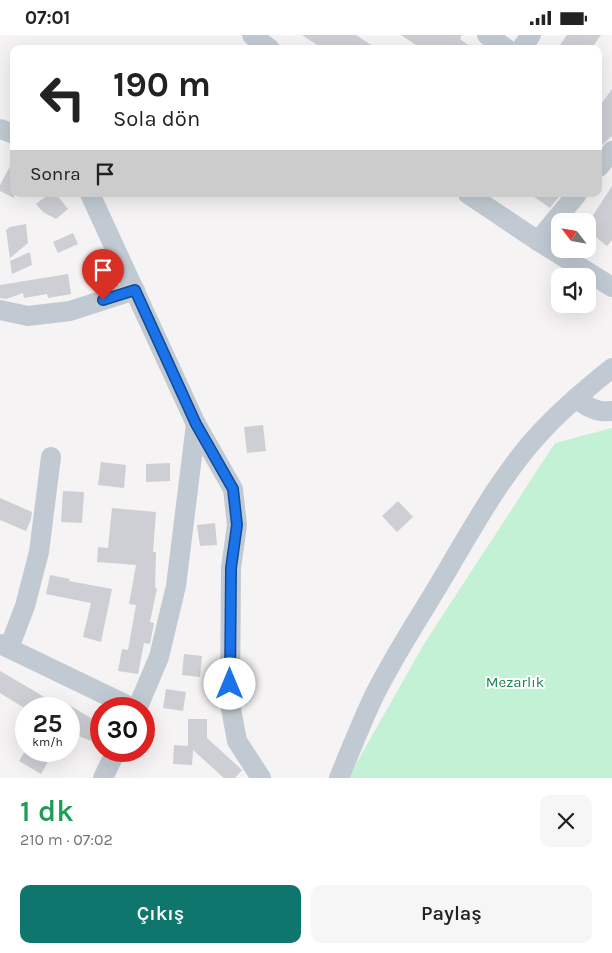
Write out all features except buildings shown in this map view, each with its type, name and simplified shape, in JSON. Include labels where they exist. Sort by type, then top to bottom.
[{"type":"street","points":[[252,35],[265,45]]},
{"type":"street","points":[[487,35],[501,45]]},
{"type":"street","points":[[602,163],[612,151]]},
{"type":"street","points":[[91,197],[196,424],[233,489],[237,525],[231,568],[230,703],[237,741],[261,778]]},
{"type":"street","points":[[472,197],[612,287]]},
{"type":"street","points":[[538,241],[575,197]]},
{"type":"street","points":[[0,310],[28,316],[70,311],[135,290]]},
{"type":"street","points":[[339,778],[374,696],[483,512],[512,469],[540,433],[576,398],[612,369]]},
{"type":"street","points":[[576,398],[596,411],[612,411]]},
{"type":"street","points":[[141,697],[159,657],[176,586],[196,424]]},
{"type":"street","points":[[51,457],[36,571],[25,606],[4,646],[111,697]]},
{"type":"street","points":[[103,778],[111,762]]},
{"type":"green space","name":"Mezarlık","points":[[612,428],[612,778],[348,778],[424,644],[555,443]]},
{"type":"route","points":[[103,300],[135,290],[196,424],[233,489],[237,525],[231,568],[230,684]]}]
